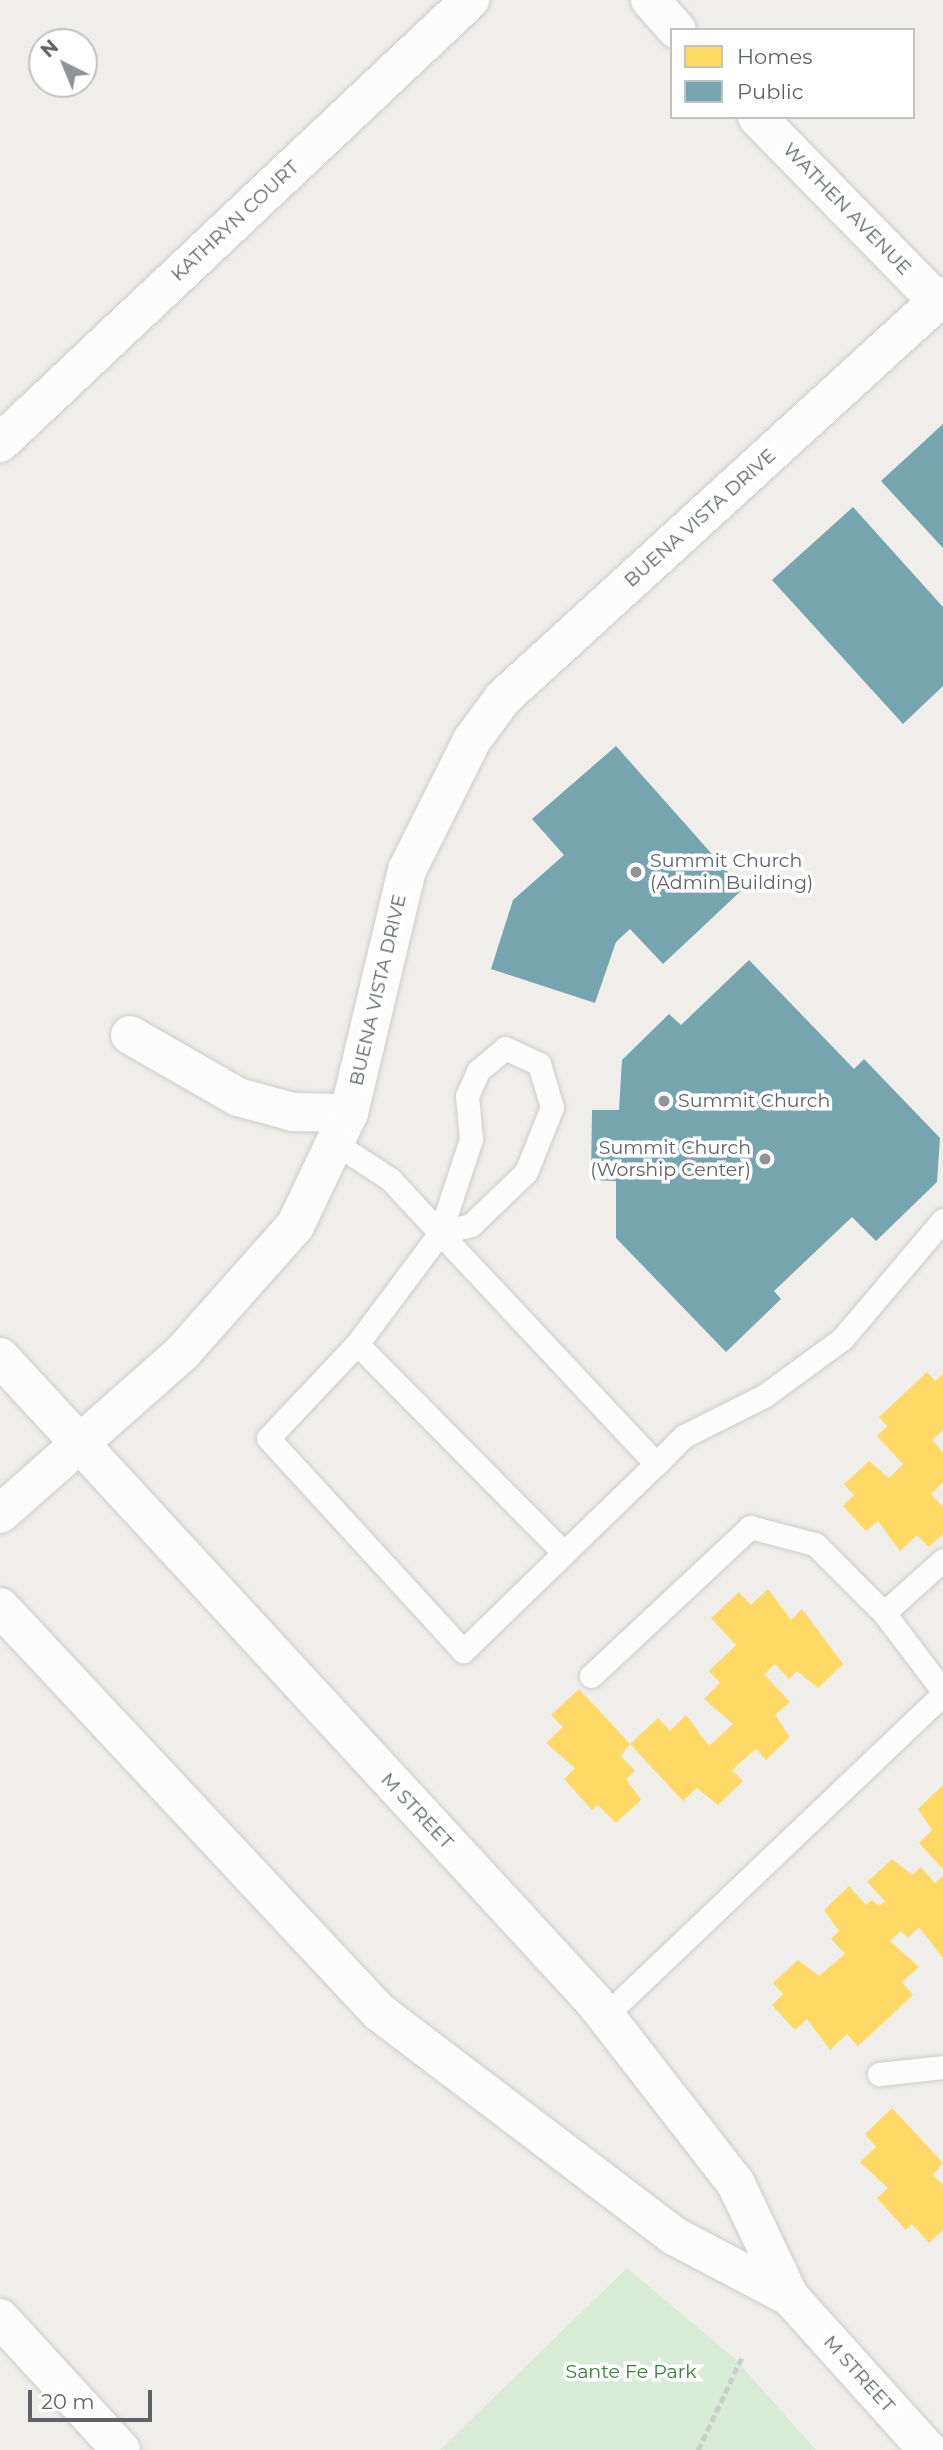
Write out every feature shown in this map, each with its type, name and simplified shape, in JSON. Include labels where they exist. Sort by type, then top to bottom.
[{"type":"street","name":"KATHRYN COURT","points":[[0,443],[470,0]]},
{"type":"street","points":[[650,0],[675,28]]},
{"type":"street","name":"WATHEN AVENUE","points":[[759,119],[940,299]]},
{"type":"street","name":"BUENA VISTA DRIVE","points":[[0,1514],[183,1352],[252,1279],[295,1226],[343,1129],[407,870],[472,740],[503,698],[940,299]]},
{"type":"street","points":[[130,1034],[238,1097],[343,1129]]},
{"type":"street","name":"M STREET","points":[[0,1357],[605,2016],[736,2184],[790,2297],[928,2450]]},
{"type":"street","name":"M STREET","points":[[0,1607],[379,2012],[674,2235],[790,2297]]},
{"type":"street","points":[[0,2318],[121,2450]]},
{"type":"lane","points":[[440,1233],[471,1225],[526,1172],[552,1107],[539,1064],[505,1048],[478,1071],[467,1096],[471,1139],[440,1233],[357,1344],[268,1438],[463,1651],[684,1436],[764,1396],[842,1339],[943,1220]]},
{"type":"lane","points":[[343,1129],[656,1464]]},
{"type":"lane","points":[[357,1344],[564,1553]]},
{"type":"lane","points":[[591,1675],[750,1527],[815,1544],[884,1614],[943,1693],[605,2016]]},
{"type":"lane","points":[[884,1614],[943,1560]]},
{"type":"lane","points":[[878,2074],[943,2067]]},
{"type":"path","points":[[698,2450],[742,2357]]},
{"type":"green space","name":"Sante Fe Park","points":[[627,2268],[735,2359],[816,2450],[440,2450]]},
{"type":"building: Homes","points":[[927,1372],[935,1381],[943,1374],[943,1430],[932,1440],[943,1452],[943,1482],[931,1494],[943,1507],[943,1534],[929,1547],[917,1535],[900,1551],[878,1521],[866,1531],[843,1506],[854,1495],[844,1484],[869,1461],[889,1478],[903,1464],[877,1436],[887,1426],[879,1417]]},
{"type":"building: Homes","points":[[768,1589],[791,1620],[802,1609],[843,1664],[818,1688],[797,1671],[789,1679],[775,1664],[764,1674],[790,1702],[775,1715],[790,1737],[766,1760],[756,1749],[732,1770],[743,1781],[718,1805],[697,1788],[683,1801],[630,1744],[658,1718],[670,1731],[686,1715],[709,1746],[733,1724],[704,1699],[720,1683],[709,1671],[736,1645],[711,1618],[739,1592],[751,1605]]},
{"type":"building: Homes","points":[[579,1689],[630,1744],[621,1756],[635,1771],[626,1779],[641,1800],[616,1823],[598,1805],[592,1810],[564,1779],[575,1768],[546,1743],[563,1727],[551,1715]]},
{"type":"building: Homes","points":[[943,1785],[943,1869],[919,1843],[932,1830],[918,1809]]},
{"type":"building: Homes","points":[[892,1859],[912,1875],[921,1867],[935,1883],[943,1876],[943,1958],[919,1927],[908,1938],[901,1931],[890,1941],[919,1967],[902,1982],[913,1995],[858,2046],[847,2034],[830,2050],[807,2019],[795,2030],[772,2005],[783,1994],[773,1983],[798,1960],[819,1976],[845,1954],[831,1939],[839,1931],[824,1910],[849,1886],[866,1905],[872,1900],[879,1906],[885,1901],[867,1882]]},
{"type":"building: Homes","points":[[892,2108],[943,2163],[933,2175],[943,2185],[943,2230],[929,2243],[912,2224],[906,2230],[877,2198],[888,2188],[860,2162],[876,2147],[865,2134]]},
{"type":"building: Public","points":[[943,424],[943,548],[881,481]]},
{"type":"building: Public","points":[[853,507],[943,607],[943,686],[903,724],[772,580]]},
{"type":"building: Public","name":"Summit Church (Admin Building)","points":[[616,746],[743,889],[663,964],[630,929],[616,942],[595,1003],[491,969],[513,900],[564,855],[532,819]]},
{"type":"building: Public","name":"Summit Church (Worship Center)","points":[[749,960],[854,1069],[864,1059],[940,1138],[937,1182],[876,1241],[852,1217],[774,1291],[781,1299],[726,1352],[616,1238],[616,1181],[591,1180],[592,1110],[619,1110],[622,1060],[669,1014],[681,1025]]},
{"type":"place","name":"Summit Church (Admin Building)","points":[[636,872]]},
{"type":"place","name":"Summit Church","points":[[664,1101]]},
{"type":"place","name":"Summit Church (Worship Center)","points":[[765,1159]]}]
